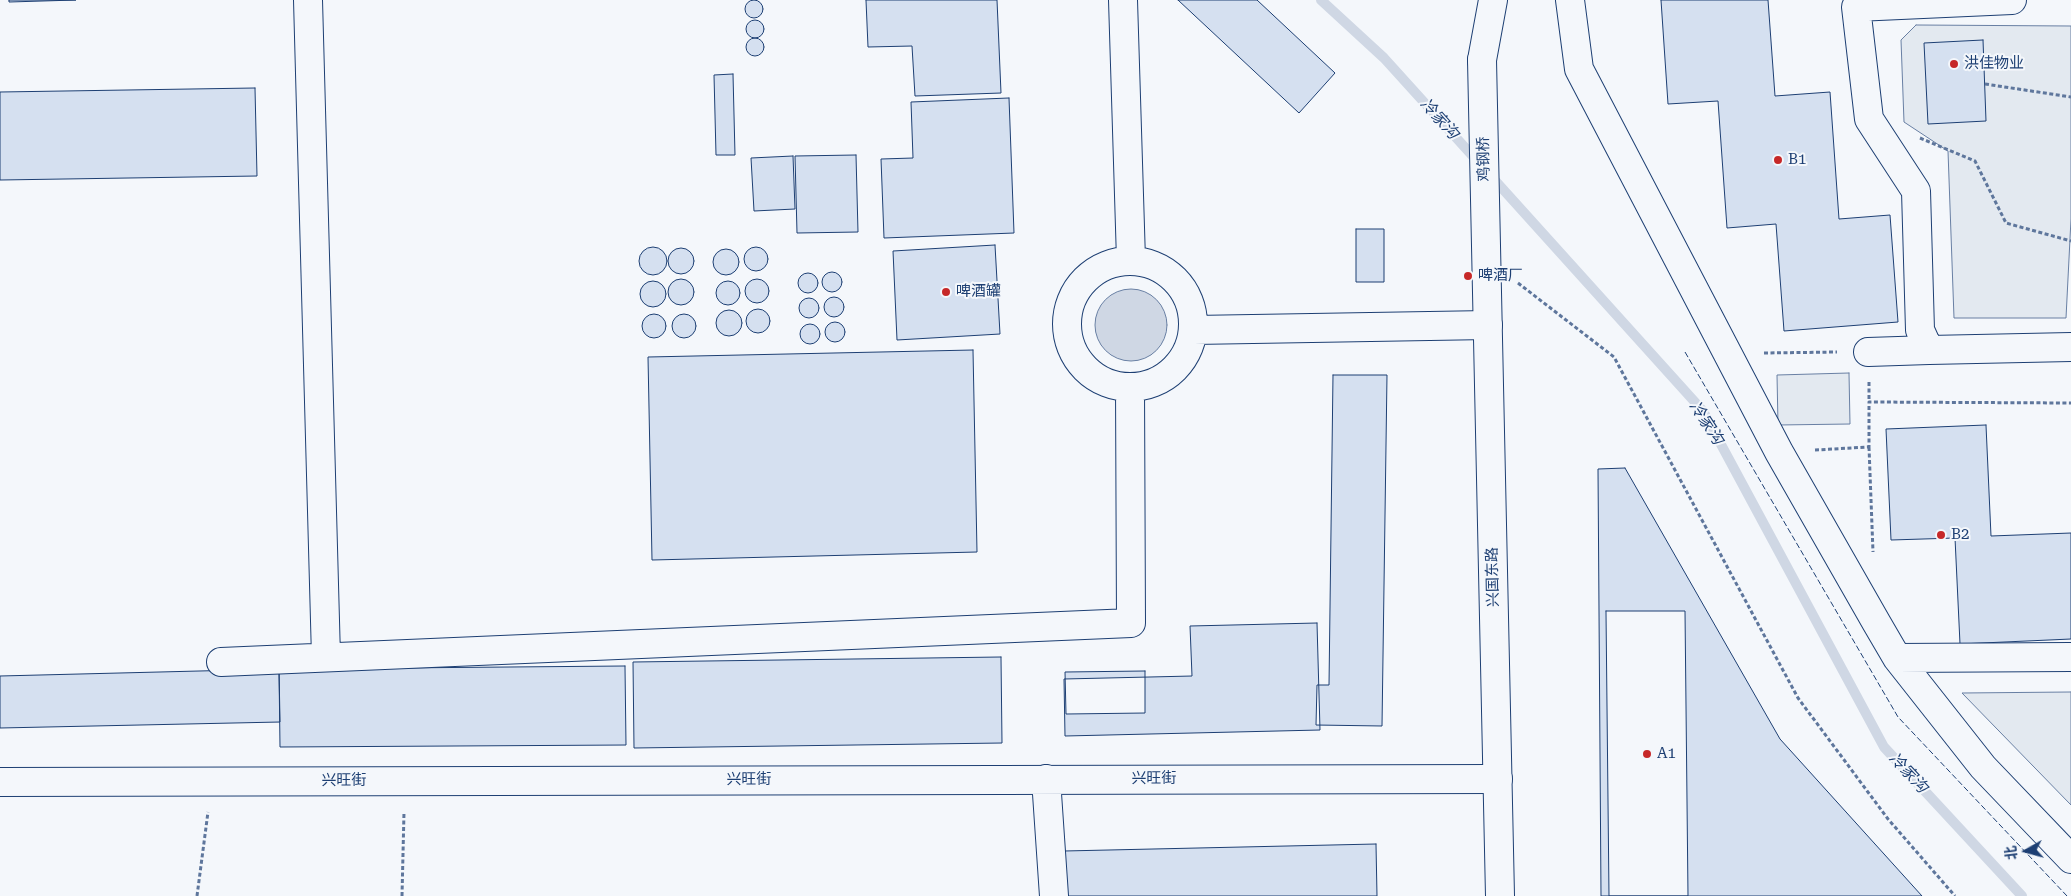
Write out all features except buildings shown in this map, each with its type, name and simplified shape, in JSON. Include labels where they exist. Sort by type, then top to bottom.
[{"type":"street","points":[[308,0],[326,657]]},
{"type":"street","points":[[1123,0],[1131,260]]},
{"type":"street","name":"鸡钢桥","points":[[1486,258],[1482,60],[1493,0]]},
{"type":"street","points":[[1570,0],[1579,70],[1779,452],[1897,658],[1982,767],[2071,859]]},
{"type":"street","points":[[1929,350],[1920,330],[1916,191],[1869,119],[1850,3],[2012,0]]},
{"type":"street","name":"兴国东路","points":[[1486,258],[1500,896]]},
{"type":"street","points":[[1131,260],[1151,264],[1169,274],[1184,290],[1192,309],[1194,330],[1188,350],[1177,368],[1160,381],[1140,387],[1119,387],[1099,380],[1083,367],[1072,349],[1067,328],[1069,308],[1077,289],[1086,279],[1091,274],[1110,264],[1131,260]]},
{"type":"street","points":[[1194,330],[1488,325]]},
{"type":"street","points":[[1868,352],[2071,346]]},
{"type":"street","points":[[220,662],[1131,623],[1130,387]]},
{"type":"street","points":[[1897,658],[2071,657]]},
{"type":"street","points":[[1046,779],[1054,896]]},
{"type":"street","name":"兴旺街","points":[[0,782],[1498,779]]},
{"type":"path","points":[[1985,84],[2071,97]]},
{"type":"path","points":[[1913,135],[1975,161],[2006,223],[2071,241]]},
{"type":"path","points":[[1486,258],[1614,357],[1798,698],[1888,819],[1955,896]]},
{"type":"path","points":[[1727,353],[1868,352],[1873,554]]},
{"type":"path","points":[[1869,402],[2071,403]]},
{"type":"path","points":[[1779,452],[1869,447]]},
{"type":"path","points":[[402,896],[404,781]]},
{"type":"path","points":[[197,896],[212,782]]},
{"type":"shaded area","points":[[1916,25],[2071,26],[2071,219],[2066,318],[1954,318],[1948,151],[1904,122],[1901,40]]},
{"type":"shaded area","points":[[1131,289],[1151,295],[1161,305],[1167,325],[1161,345],[1151,355],[1131,361],[1111,355],[1101,345],[1095,325],[1101,305],[1111,295]]},
{"type":"shaded area","points":[[1849,373],[1850,424],[1778,425],[1777,375]]},
{"type":"shaded area","points":[[2071,692],[2071,805],[1962,693]]},
{"type":"waterway","name":"冷家沟","points":[[1321,0],[1384,58],[1479,163]]},
{"type":"waterway","name":"冷家沟","points":[[1491,176],[1703,411],[1884,747],[2022,896]]},
{"type":"fence","points":[[1685,352],[1898,717],[2067,896]]},
{"type":"place","name":"洪佳物业","points":[[1954,64]]},
{"type":"place","name":"B1","points":[[1778,160]]},
{"type":"place","name":"啤酒厂","points":[[1468,276]]},
{"type":"place","name":"啤酒罐","points":[[946,292]]},
{"type":"place","name":"B2","points":[[1941,535]]},
{"type":"place","name":"A1","points":[[1647,754]]}]
